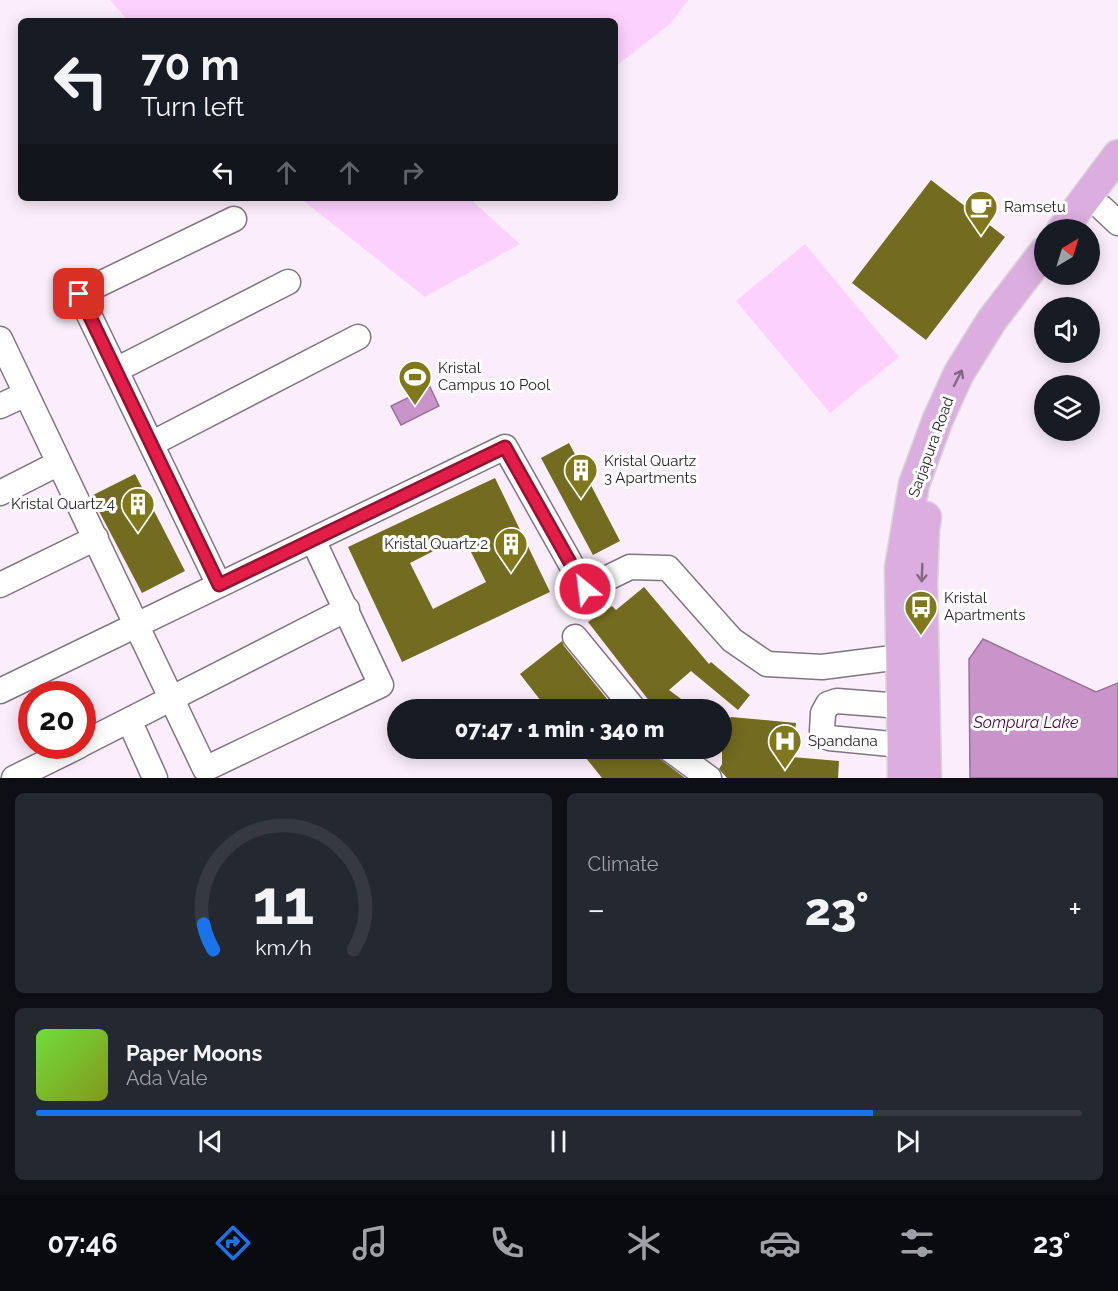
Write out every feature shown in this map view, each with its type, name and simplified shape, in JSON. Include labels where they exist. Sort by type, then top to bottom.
[{"type":"main road","points":[[1070,219],[1118,155]]},
{"type":"main road","name":"Sarjapura Road","points":[[926,778],[900,568],[914,484],[938,419],[959,373],[992,320],[1034,265]]},
{"type":"main road","name":"Sarjapura Road","points":[[903,778],[901,706],[911,657],[924,530],[932,496],[954,431],[978,383],[1009,332],[1044,285]]},
{"type":"street","points":[[219,585],[79,294],[234,219]]},
{"type":"street","points":[[116,370],[288,282]]},
{"type":"street","points":[[151,444],[358,337]]},
{"type":"street","points":[[0,339],[205,769],[381,685],[313,540]]},
{"type":"street","points":[[0,406],[26,394]]},
{"type":"street","points":[[0,691],[505,447],[585,589],[630,567],[668,568],[732,640],[767,664],[822,668],[911,657]]},
{"type":"street","points":[[0,493],[59,463]]},
{"type":"street","points":[[0,585],[96,538]]},
{"type":"street","points":[[96,737],[347,609]]},
{"type":"street","points":[[575,637],[625,699]]},
{"type":"street","points":[[901,706],[837,701],[828,704],[823,713],[822,731],[829,738],[901,745]]},
{"type":"street","points":[[129,720],[155,778]]},
{"type":"street","points":[[683,759],[709,778]]},
{"type":"street","points":[[14,778],[55,769]]},
{"type":"shaded area","points":[[110,0],[688,0],[671,23],[618,65],[618,18],[125,18]]},
{"type":"shaded area","points":[[304,201],[472,201],[520,244],[425,297]]},
{"type":"shaded area","points":[[805,244],[899,357],[830,413],[736,301]]},
{"type":"water","name":"Kristal Campus 10 Pool","points":[[430,387],[439,406],[401,425],[391,406]]},
{"type":"water","name":"Sompura Lake","points":[[983,639],[1096,692],[1118,683],[1118,778],[970,778],[969,659]]},
{"type":"building","points":[[931,180],[1005,237],[926,340],[852,283]]},
{"type":"building","name":"Kristal Quartz 3 Apartments","points":[[569,443],[620,541],[593,555],[541,458]]},
{"type":"building","name":"Kristal Quartz 4","points":[[135,474],[185,571],[142,593],[91,496]]},
{"type":"building","name":"Kristal Quartz 2","points":[[495,478],[550,592],[402,662],[348,547]],"holes":[[[463,536],[486,582],[433,609],[410,563]]]},
{"type":"building","points":[[644,587],[709,664],[711,662],[750,695],[738,710],[732,705],[732,699],[725,699],[691,671],[669,690],[681,699],[648,699],[588,622],[612,606],[616,610]]},
{"type":"building","points":[[562,641],[607,699],[539,699],[520,674]]},
{"type":"building","name":"Spandana","points":[[732,717],[796,723],[792,757],[839,761],[838,778],[727,778],[719,769],[722,759],[732,759]]},
{"type":"building","points":[[587,759],[660,759],[685,778],[602,778]]},
{"type":"place","name":"Ramsetu","points":[[981,236]]},
{"type":"place","name":"Kristal Campus 10 Pool","points":[[415,406]]},
{"type":"place","name":"Kristal Quartz 3 Apartments","points":[[581,499]]},
{"type":"place","name":"Kristal Quartz 4","points":[[138,533]]},
{"type":"place","name":"Kristal Quartz 2","points":[[511,573]]},
{"type":"place","name":"Kristal Apartments","points":[[921,636]]},
{"type":"place","name":"Spandana","points":[[785,770]]},
{"type":"route","points":[[79,294],[219,585],[505,447],[585,589]]}]
